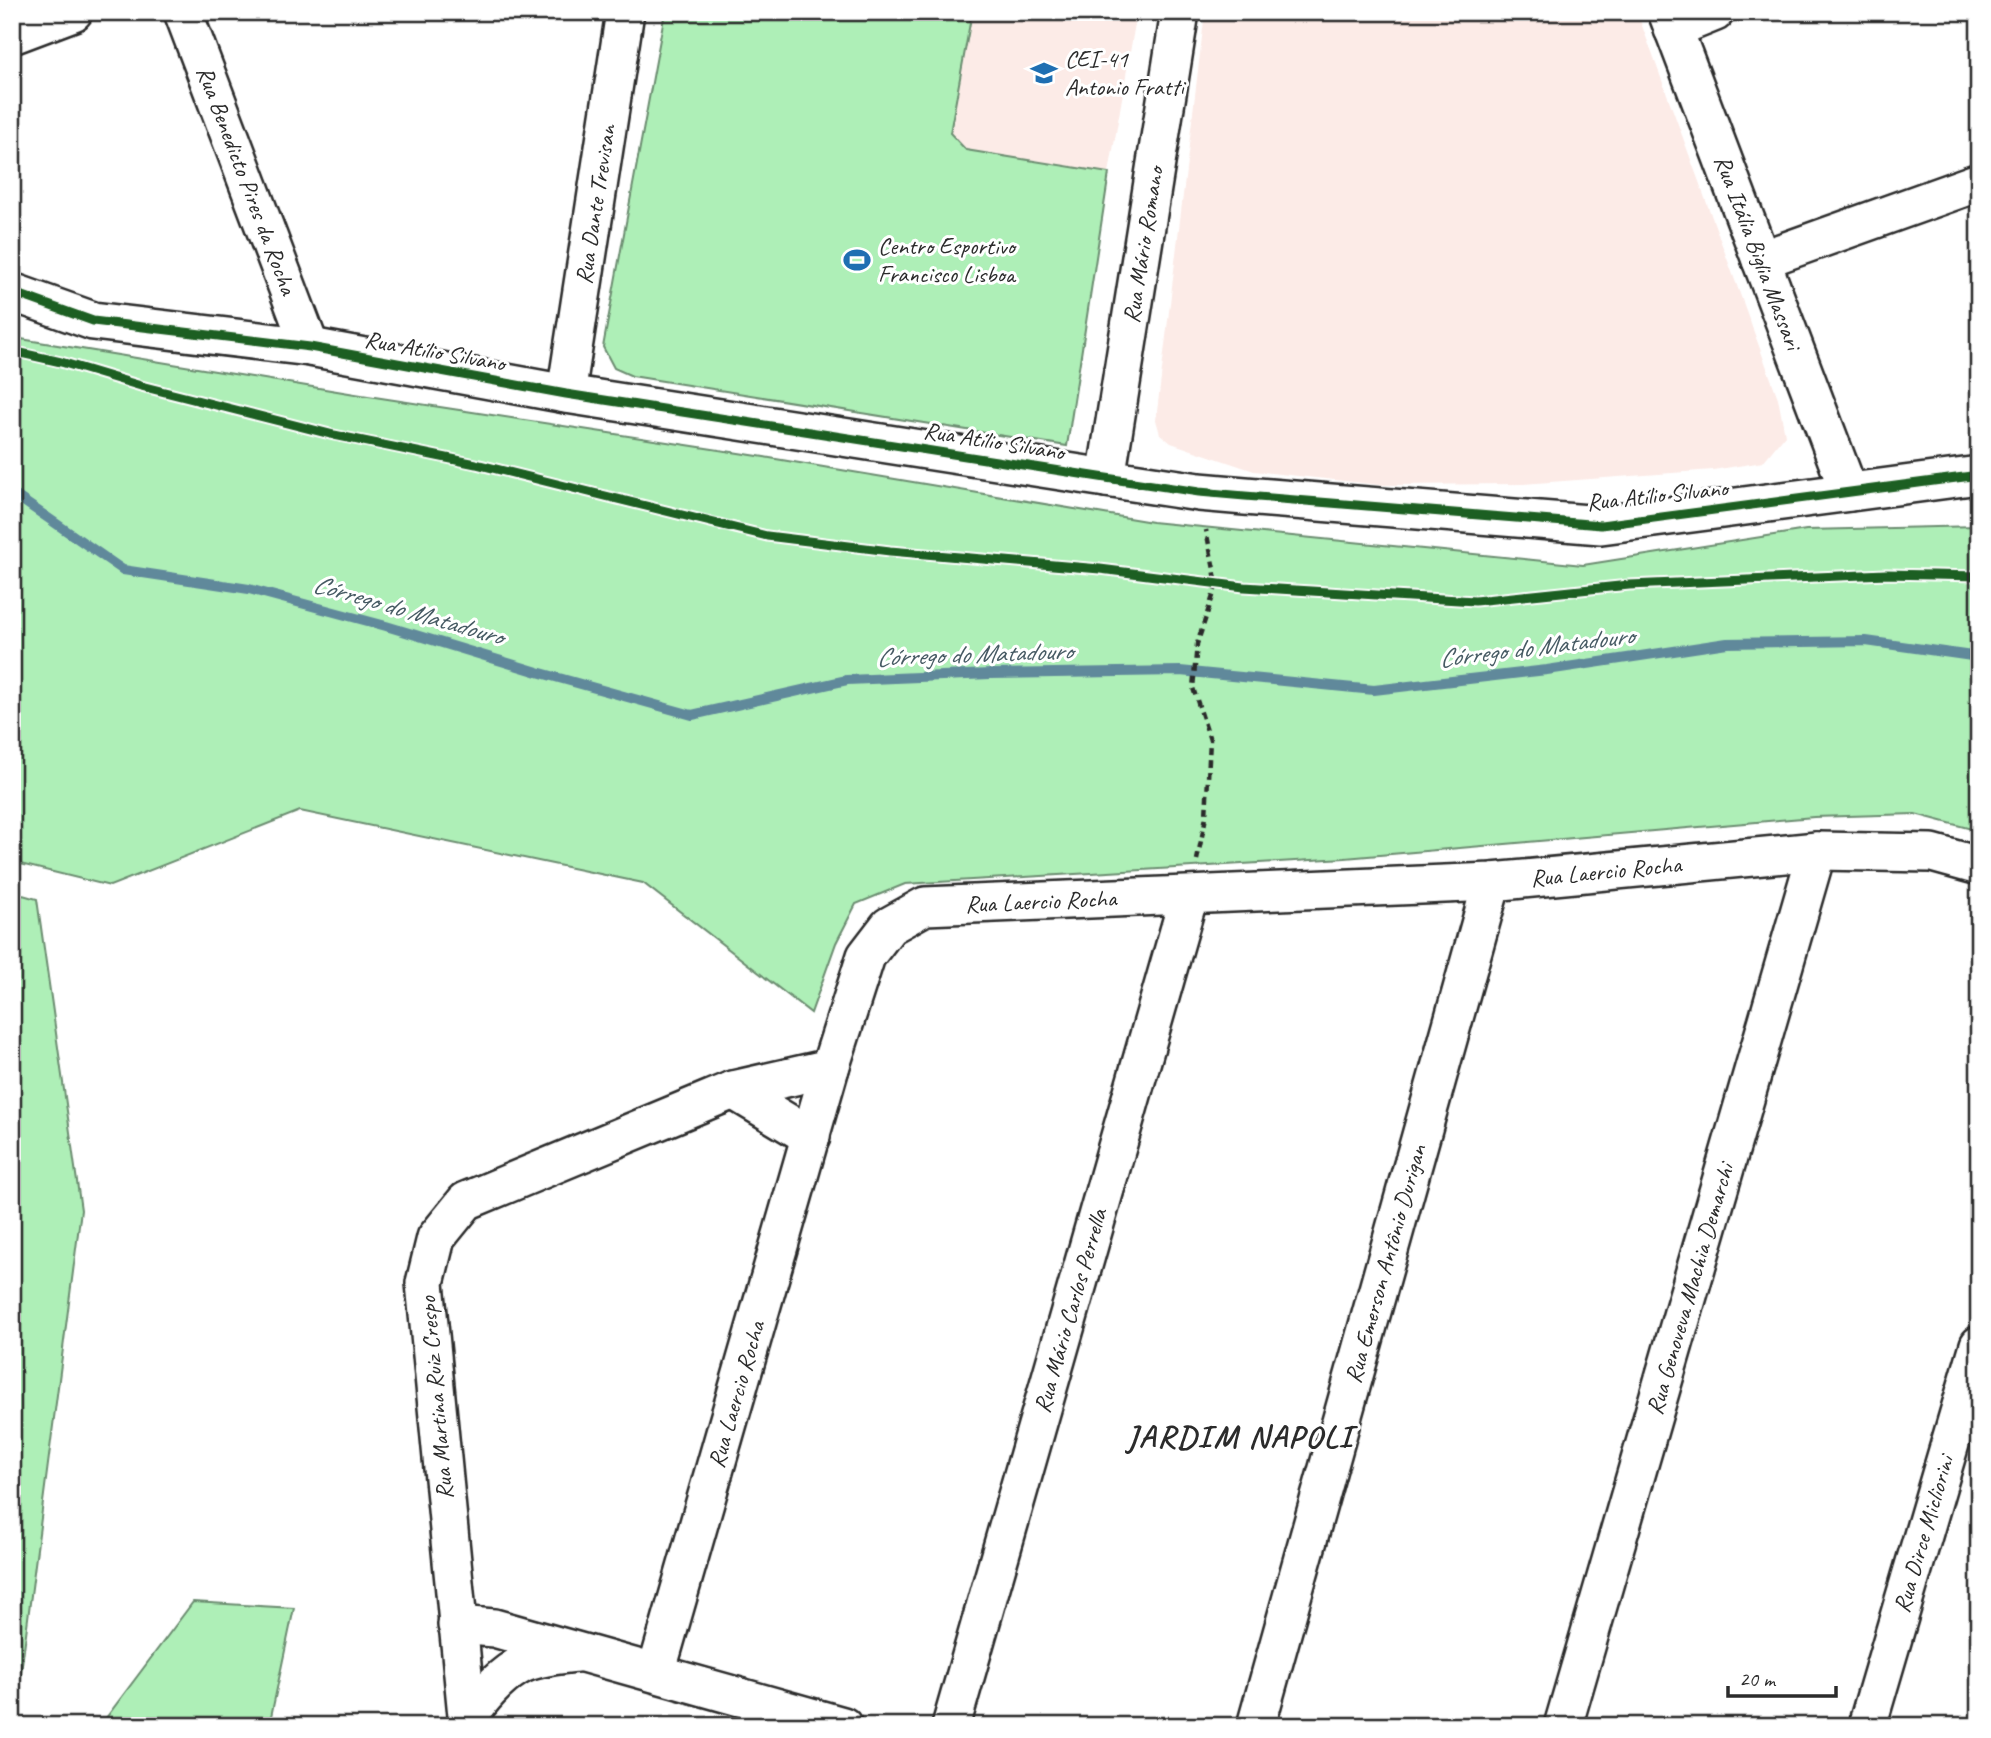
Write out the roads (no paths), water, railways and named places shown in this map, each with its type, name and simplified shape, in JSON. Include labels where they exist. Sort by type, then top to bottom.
[{"type":"street","points":[[12,35],[73,12]]},
{"type":"street","name":"Rua Benedicto Pires da Rocha","points":[[183,12],[310,347]]},
{"type":"street","name":"Rua Dante Trevisan","points":[[566,394],[625,12]]},
{"type":"street","name":"Rua Mário Romano","points":[[1106,478],[1181,12]]},
{"type":"street","points":[[1670,20],[1715,12]]},
{"type":"street","name":"Rua Itália Biglia Massari","points":[[1670,20],[1849,492]]},
{"type":"street","points":[[1761,260],[1979,182]]},
{"type":"street","name":"Rua Atílio Silvano","points":[[12,292],[93,321],[310,347],[566,394],[1199,492],[1601,525],[1979,475]]},
{"type":"street","name":"Rua Laercio Rocha","points":[[656,1672],[830,1068],[866,956],[889,926],[925,906],[1492,882],[1816,851],[1933,853],[1979,866]]},
{"type":"street","name":"Rua Genoveva Machia Demarchi","points":[[1563,1726],[1816,851]]},
{"type":"street","name":"Rua Emerson Antônio Durigan","points":[[1256,1726],[1492,882]]},
{"type":"street","name":"Rua Mário Carlos Perrella","points":[[951,1726],[1189,896]]},
{"type":"street","name":"Rua Martina Ruiz Crespo","points":[[468,1722],[425,1283],[436,1238],[466,1201],[733,1090],[830,1068]]},
{"type":"street","points":[[733,1090],[811,1138]]},
{"type":"street","name":"Rua Dirce Micliorini","points":[[1867,1726],[1979,1345]]},
{"type":"street","points":[[457,1625],[494,1628],[843,1726]]},
{"type":"street","points":[[468,1722],[486,1692],[518,1665],[552,1655],[584,1652]]},
{"type":"waterway","name":"Córrego do Matadouro","points":[[12,493],[123,570],[249,589],[692,715],[847,680],[990,674],[1180,671],[1374,690],[1547,670],[1727,643],[1866,641],[1979,657]]},
{"type":"place","name":"CEI-41 Antonio Fratti","points":[[1044,73]]},
{"type":"place","name":"Centro Esportivo Francisco Lisboa","points":[[857,260]]},
{"type":"district","name":"JARDIM NAPOLI","points":[[1240,1436]]}]
